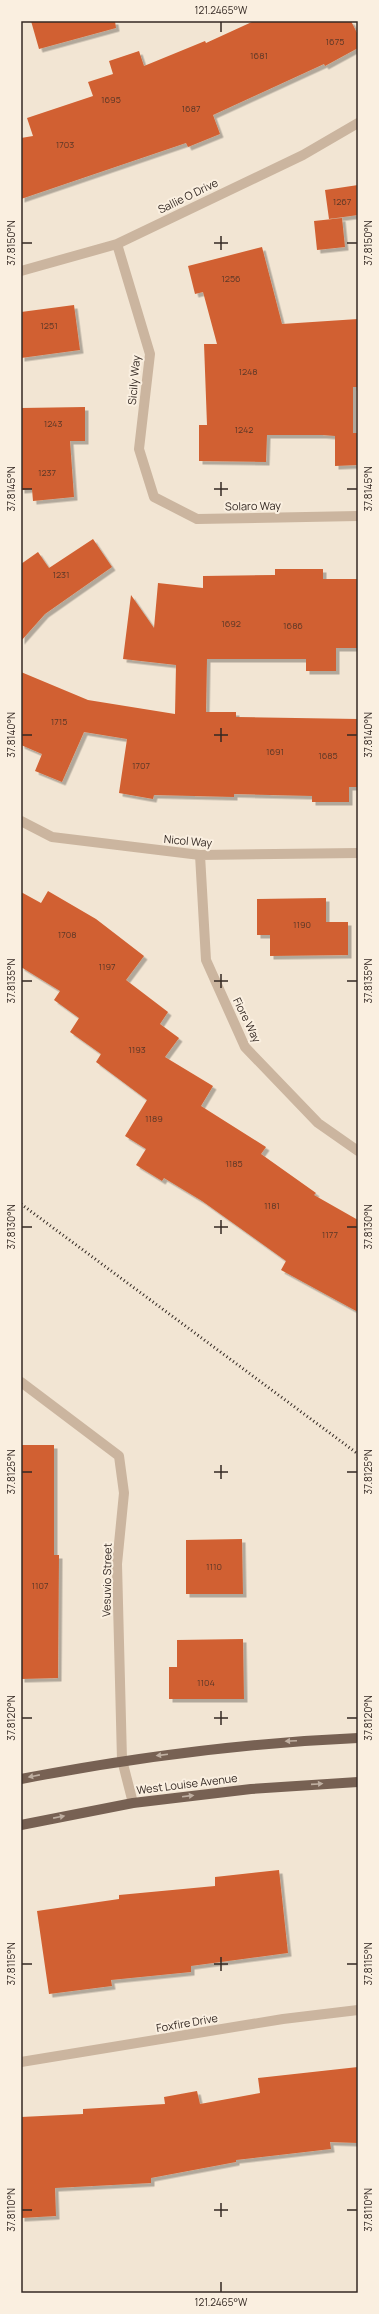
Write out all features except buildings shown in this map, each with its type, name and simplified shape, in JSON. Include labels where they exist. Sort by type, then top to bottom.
[{"type":"main road","points":[[21,1778],[122,1760],[237,1746],[358,1738]]},
{"type":"main road","name":"West Louise Avenue","points":[[21,1825],[133,1803],[251,1789],[358,1782]]},
{"type":"street","name":"Sallie O Drive","points":[[21,271],[117,244],[303,155],[358,124]]},
{"type":"street","name":"Sicily Way","points":[[117,244],[150,354],[139,449],[154,497]]},
{"type":"street","name":"Solaro Way","points":[[154,497],[197,519],[358,516]]},
{"type":"street","name":"Nicol Way","points":[[21,821],[52,837],[200,855],[358,853]]},
{"type":"street","name":"Fiore Way","points":[[200,855],[206,960],[245,1047],[318,1123],[358,1151]]},
{"type":"street","name":"Vesuvio Street","points":[[21,1382],[119,1456],[124,1493],[117,1564],[122,1760],[133,1803]]},
{"type":"street","name":"Foxfire Drive","points":[[21,2062],[283,2019],[358,2010]]},
{"type":"railway","points":[[21,1204],[358,1454]]}]
